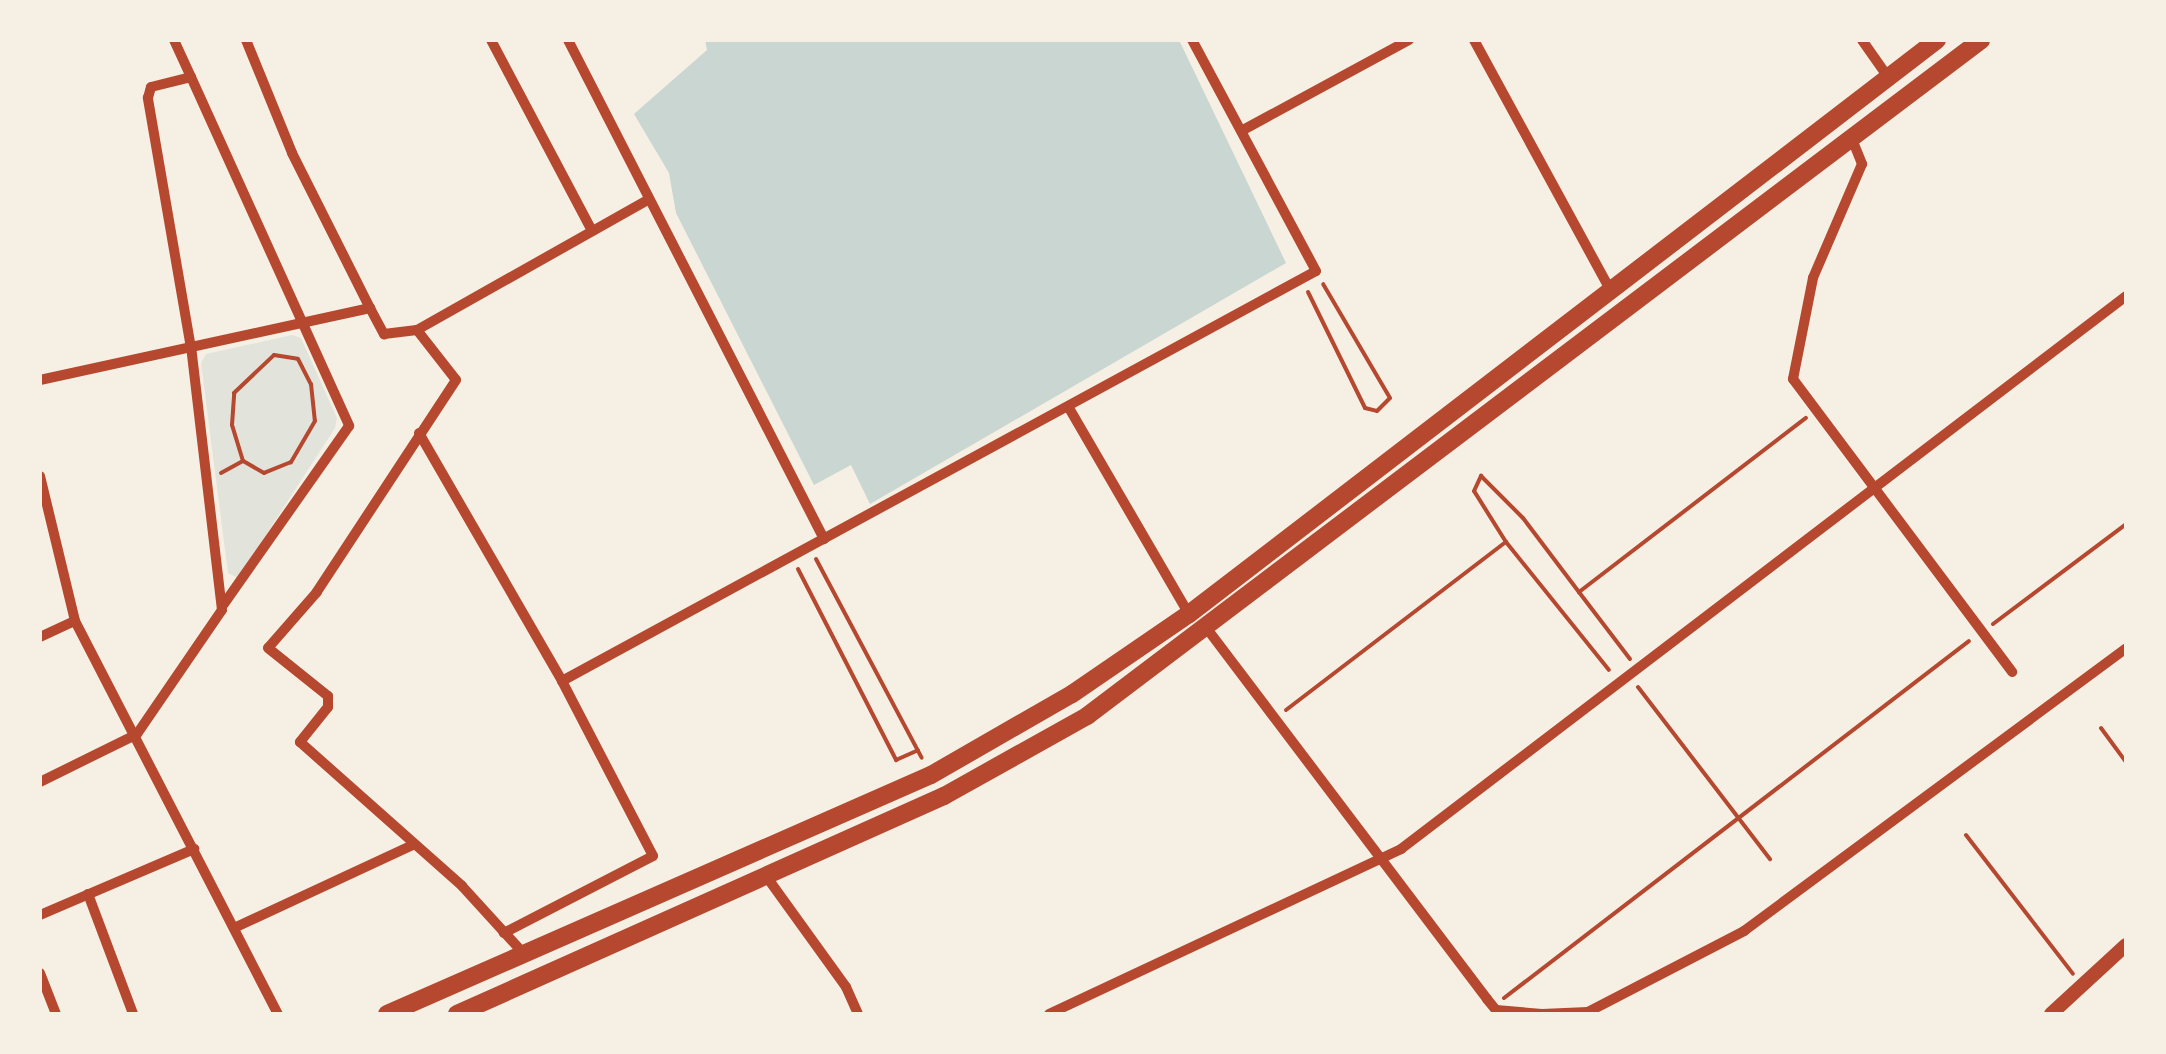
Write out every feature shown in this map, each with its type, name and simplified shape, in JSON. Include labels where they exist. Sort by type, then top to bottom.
[{"type":"highway","points":[[387,1014],[931,775],[1072,694],[1190,614],[1937,40]]},
{"type":"highway","points":[[457,1014],[766,876],[1032,750],[1208,630],[1981,40]]},
{"type":"street","points":[[40,782],[136,734],[349,426],[174,40]]},
{"type":"street","points":[[246,40],[292,153],[384,334],[417,330],[648,200]]},
{"type":"street","points":[[491,40],[592,231]]},
{"type":"street","points":[[568,40],[824,539]]},
{"type":"street","points":[[562,680],[1316,271],[1192,40]]},
{"type":"street","points":[[1243,130],[1408,40]]},
{"type":"street","points":[[1474,40],[1611,291]]},
{"type":"street","points":[[1877,40],[1864,44],[1888,78]]},
{"type":"street","points":[[191,76],[151,87],[148,98],[191,348],[223,605]]},
{"type":"street","points":[[1852,139],[1862,164],[1814,278],[1793,379],[2012,672]]},
{"type":"street","points":[[1049,1014],[1382,860],[2126,296]]},
{"type":"street","points":[[40,380],[370,308]]},
{"type":"street","points":[[417,330],[456,380],[317,592],[268,648],[328,696],[328,707],[300,742],[524,954]]},
{"type":"street","points":[[1069,408],[1190,614]]},
{"type":"street","points":[[419,433],[562,680],[653,856],[504,933]]},
{"type":"street","points":[[40,476],[76,621],[278,1014]]},
{"type":"street","points":[[40,637],[76,621]]},
{"type":"street","points":[[1208,630],[1492,1005],[1517,1012],[1588,1012],[1744,931],[2126,648]]},
{"type":"street","points":[[234,928],[413,846]]},
{"type":"street","points":[[40,915],[194,848]]},
{"type":"street","points":[[766,876],[846,987],[858,1014]]},
{"type":"street","points":[[88,894],[133,1014]]},
{"type":"street","points":[[2051,1014],[2126,945]]},
{"type":"street","points":[[40,972],[56,1014]]},
{"type":"path","points":[[1301,279],[1365,408],[1377,411],[1390,398],[1316,271]]},
{"type":"path","points":[[274,354],[298,360],[311,384],[315,421],[290,462],[264,473],[243,461],[232,424],[234,394],[274,354]]},
{"type":"path","points":[[1579,592],[1814,412]]},
{"type":"path","points":[[207,475],[243,461]]},
{"type":"path","points":[[1618,683],[1506,542],[1474,491],[1481,476],[1523,518],[1579,592],[1770,859]]},
{"type":"path","points":[[1492,1005],[2126,524]]},
{"type":"path","points":[[1274,719],[1506,542]]},
{"type":"path","points":[[808,547],[931,775]]},
{"type":"path","points":[[792,556],[896,760],[918,750]]},
{"type":"path","points":[[2101,728],[2126,762]]},
{"type":"path","points":[[1966,835],[2083,987]]},
{"type":"shaded area","points":[[705,40],[1179,40],[1286,263],[870,504],[851,465],[814,485],[676,213],[669,173],[634,114],[707,50]]},
{"type":"shaded area","points":[[292,335],[301,338],[337,418],[335,428],[238,578],[228,573],[201,363],[206,354]]}]
